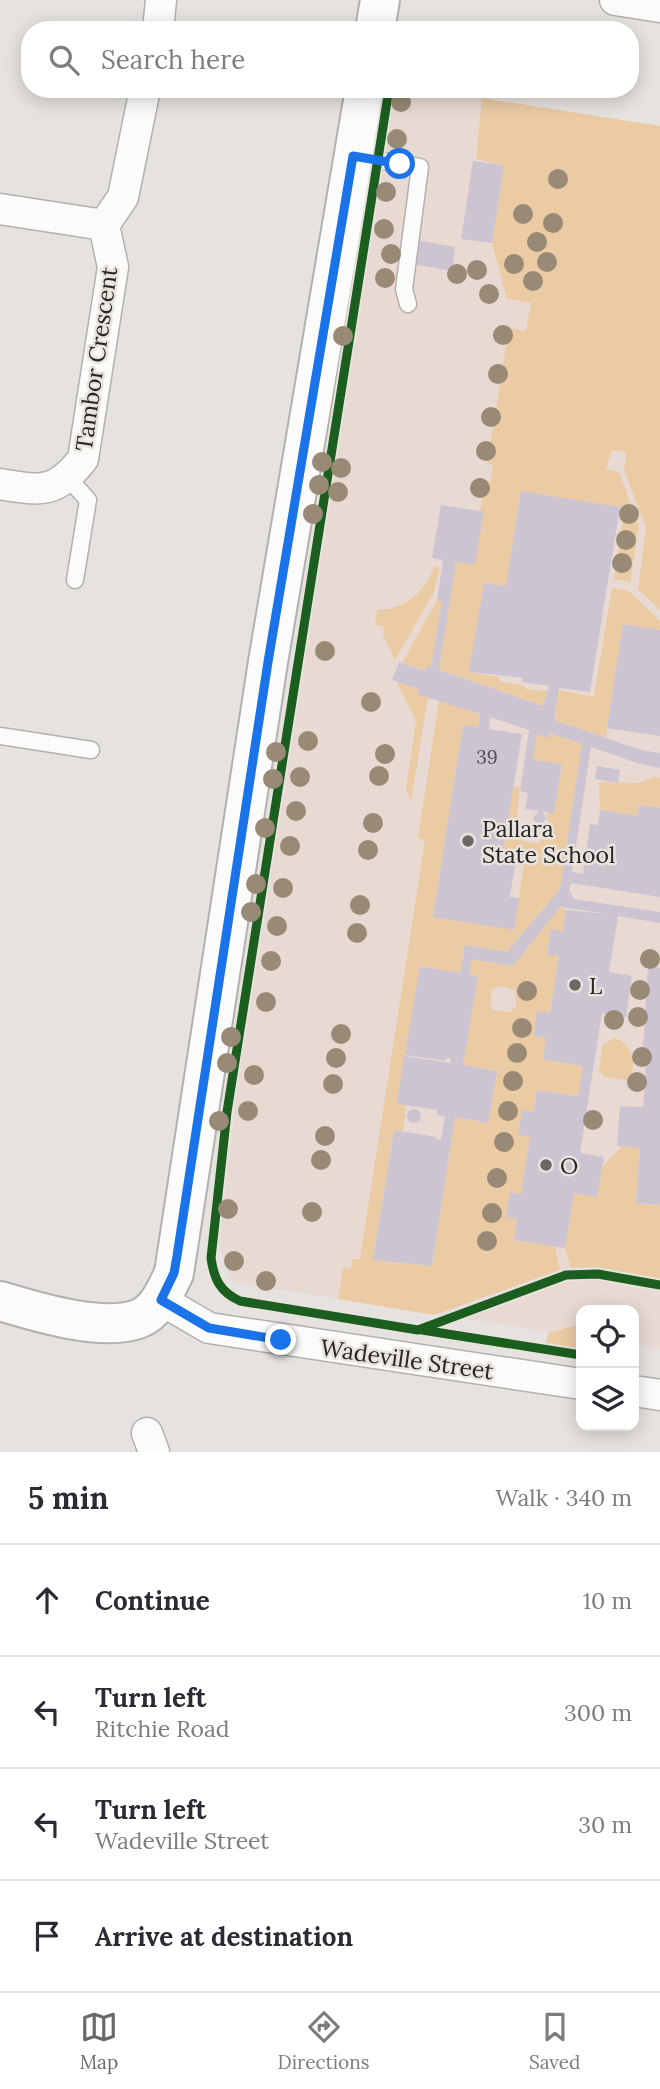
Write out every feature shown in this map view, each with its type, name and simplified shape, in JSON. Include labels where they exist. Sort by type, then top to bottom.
[{"type":"street","points":[[159,21],[161,0]]},
{"type":"street","points":[[376,21],[380,0]]},
{"type":"street","points":[[615,0],[660,7]]},
{"type":"street","points":[[0,209],[104,225],[122,197],[143,98]]},
{"type":"street","points":[[0,1301],[49,1315],[113,1323],[140,1319],[161,1300],[174,1273],[268,662],[363,98]]},
{"type":"street","name":"Tambor Crescent","points":[[0,484],[40,491],[68,478],[83,458],[113,267],[104,225]]},
{"type":"street","name":"Wadeville Street","points":[[161,1300],[209,1328],[576,1383]]},
{"type":"street","points":[[639,1392],[660,1395]]},
{"type":"lane","points":[[353,156],[421,167],[404,289],[408,304]]},
{"type":"lane","points":[[68,478],[88,500],[75,580]]},
{"type":"lane","points":[[0,736],[91,750]]},
{"type":"shaded area","name":"Pallara State School","points":[[393,98],[480,98],[660,126],[660,1348],[639,1345],[639,1305],[576,1305],[576,1336],[233,1282],[219,1246],[236,1099]]},
{"type":"shaded area","points":[[482,98],[660,126],[660,610],[638,589],[646,528],[624,470],[626,452],[612,450],[606,469],[619,472],[639,526],[630,582],[614,579],[625,508],[521,491],[506,586],[484,583],[470,672],[499,677],[499,681],[525,686],[525,689],[548,691],[543,706],[439,670],[456,562],[475,564],[484,488],[489,489],[493,465],[487,464],[509,328],[526,331],[531,303],[507,299],[492,243],[504,165],[476,159]]},
{"type":"shaded area","points":[[435,566],[440,567],[434,592],[395,660],[383,635],[384,626],[375,625],[377,610],[397,607],[413,598]]},
{"type":"shaded area","points":[[612,588],[629,591],[660,621],[660,630],[623,624],[606,738],[554,720],[557,711],[553,710],[559,690],[594,697]]},
{"type":"shaded area","points":[[437,600],[442,601],[431,667],[427,666],[425,671],[402,663]]},
{"type":"shaded area","points":[[397,682],[419,689],[418,694],[428,697],[411,802],[406,788],[416,721]]},
{"type":"shaded area","points":[[439,701],[480,714],[479,727],[463,725],[433,917],[514,929],[525,857],[503,852],[513,786],[520,787],[515,833],[522,841],[538,843],[546,837],[548,812],[554,813],[562,765],[533,760],[537,734],[550,733],[582,744],[560,889],[507,952],[465,945],[460,973],[421,966],[397,1103],[406,1105],[403,1131],[394,1130],[373,1260],[432,1266],[455,1117],[488,1123],[497,1071],[463,1065],[478,976],[469,974],[472,959],[513,966],[560,907],[566,910],[563,931],[551,929],[547,954],[559,956],[550,1013],[538,1011],[534,1035],[546,1038],[543,1059],[583,1066],[578,1096],[537,1090],[534,1112],[522,1110],[519,1135],[530,1137],[521,1194],[510,1192],[506,1217],[517,1219],[514,1240],[555,1246],[560,1270],[434,1315],[338,1299],[343,1268],[351,1269],[352,1259],[360,1259],[425,840],[418,838]],"holes":[[[501,986],[515,990],[516,1006],[510,1012],[493,1010],[490,1004],[492,990]]]},
{"type":"shaded area","points":[[660,778],[660,808],[639,805],[637,816],[600,810],[599,782],[638,783]]},
{"type":"shaded area","points":[[615,1038],[625,1045],[632,1056],[633,1069],[628,1080],[605,1077],[599,1071],[603,1044]]},
{"type":"shaded area","points":[[622,1146],[640,1148],[636,1203],[660,1205],[660,1281],[596,1267],[571,1268],[565,1248],[574,1193],[597,1196],[602,1167]]},
{"type":"shaded area","points":[[576,1325],[576,1348],[546,1343],[548,1333]]},
{"type":"building","points":[[473,161],[504,165],[492,243],[461,239]]},
{"type":"building","points":[[416,240],[455,247],[452,271],[412,264]]},
{"type":"building","points":[[521,491],[620,507],[590,692],[559,688],[554,720],[641,750],[660,753],[660,768],[591,747],[572,872],[583,874],[590,824],[598,825],[600,810],[637,816],[639,805],[660,808],[660,897],[571,883],[569,890],[574,899],[660,912],[660,923],[618,916],[609,972],[632,976],[626,1017],[602,1013],[580,1153],[604,1157],[597,1197],[574,1193],[565,1248],[514,1240],[517,1219],[506,1217],[510,1192],[521,1194],[530,1137],[518,1135],[522,1110],[534,1112],[537,1090],[578,1096],[583,1066],[543,1059],[546,1038],[534,1036],[537,1011],[550,1013],[559,956],[547,955],[551,929],[563,931],[566,910],[607,914],[560,907],[513,966],[472,959],[469,974],[478,976],[463,1065],[497,1071],[488,1123],[455,1117],[432,1266],[373,1260],[394,1130],[437,1137],[436,1139],[441,1140],[445,1116],[437,1115],[438,1110],[397,1104],[404,1056],[450,1063],[451,1059],[446,1058],[446,1061],[405,1055],[420,966],[460,973],[465,945],[507,952],[560,889],[582,744],[550,733],[549,738],[537,734],[533,760],[562,764],[554,814],[542,811],[547,819],[538,825],[533,818],[539,811],[525,809],[528,793],[520,791],[529,730],[490,717],[489,729],[522,734],[502,857],[516,860],[510,897],[519,898],[514,930],[433,917],[463,725],[479,727],[480,714],[417,694],[419,689],[392,680],[399,662],[425,671],[427,665],[431,667],[442,601],[437,600],[443,560],[432,558],[441,505],[484,511],[475,565],[456,562],[439,670],[543,706],[549,686],[522,682],[523,678],[469,672],[484,583],[506,586]]},
{"type":"building","points":[[623,624],[660,630],[660,736],[607,728]]},
{"type":"building","points":[[597,766],[620,770],[618,783],[595,779]]},
{"type":"building","points":[[648,966],[660,968],[660,1205],[636,1203],[640,1148],[617,1146],[620,1106],[643,1107]]},
{"type":"building","points":[[411,1109],[417,1109],[421,1116],[417,1123],[411,1123],[407,1119],[407,1113]]},
{"type":"cycle path","points":[[388,98],[227,1112],[212,1266],[223,1289],[240,1301],[418,1330],[566,1275],[598,1274],[660,1285]]},
{"type":"cycle path","points":[[422,1330],[576,1354]]},
{"type":"place","name":"Pallara State School","points":[[468,841]]},
{"type":"place","name":"L","points":[[575,985]]},
{"type":"place","name":"O","points":[[546,1165]]},
{"type":"route","points":[[281,1340],[209,1328],[161,1300],[174,1273],[177,1256],[268,662],[353,156],[400,164]]}]
